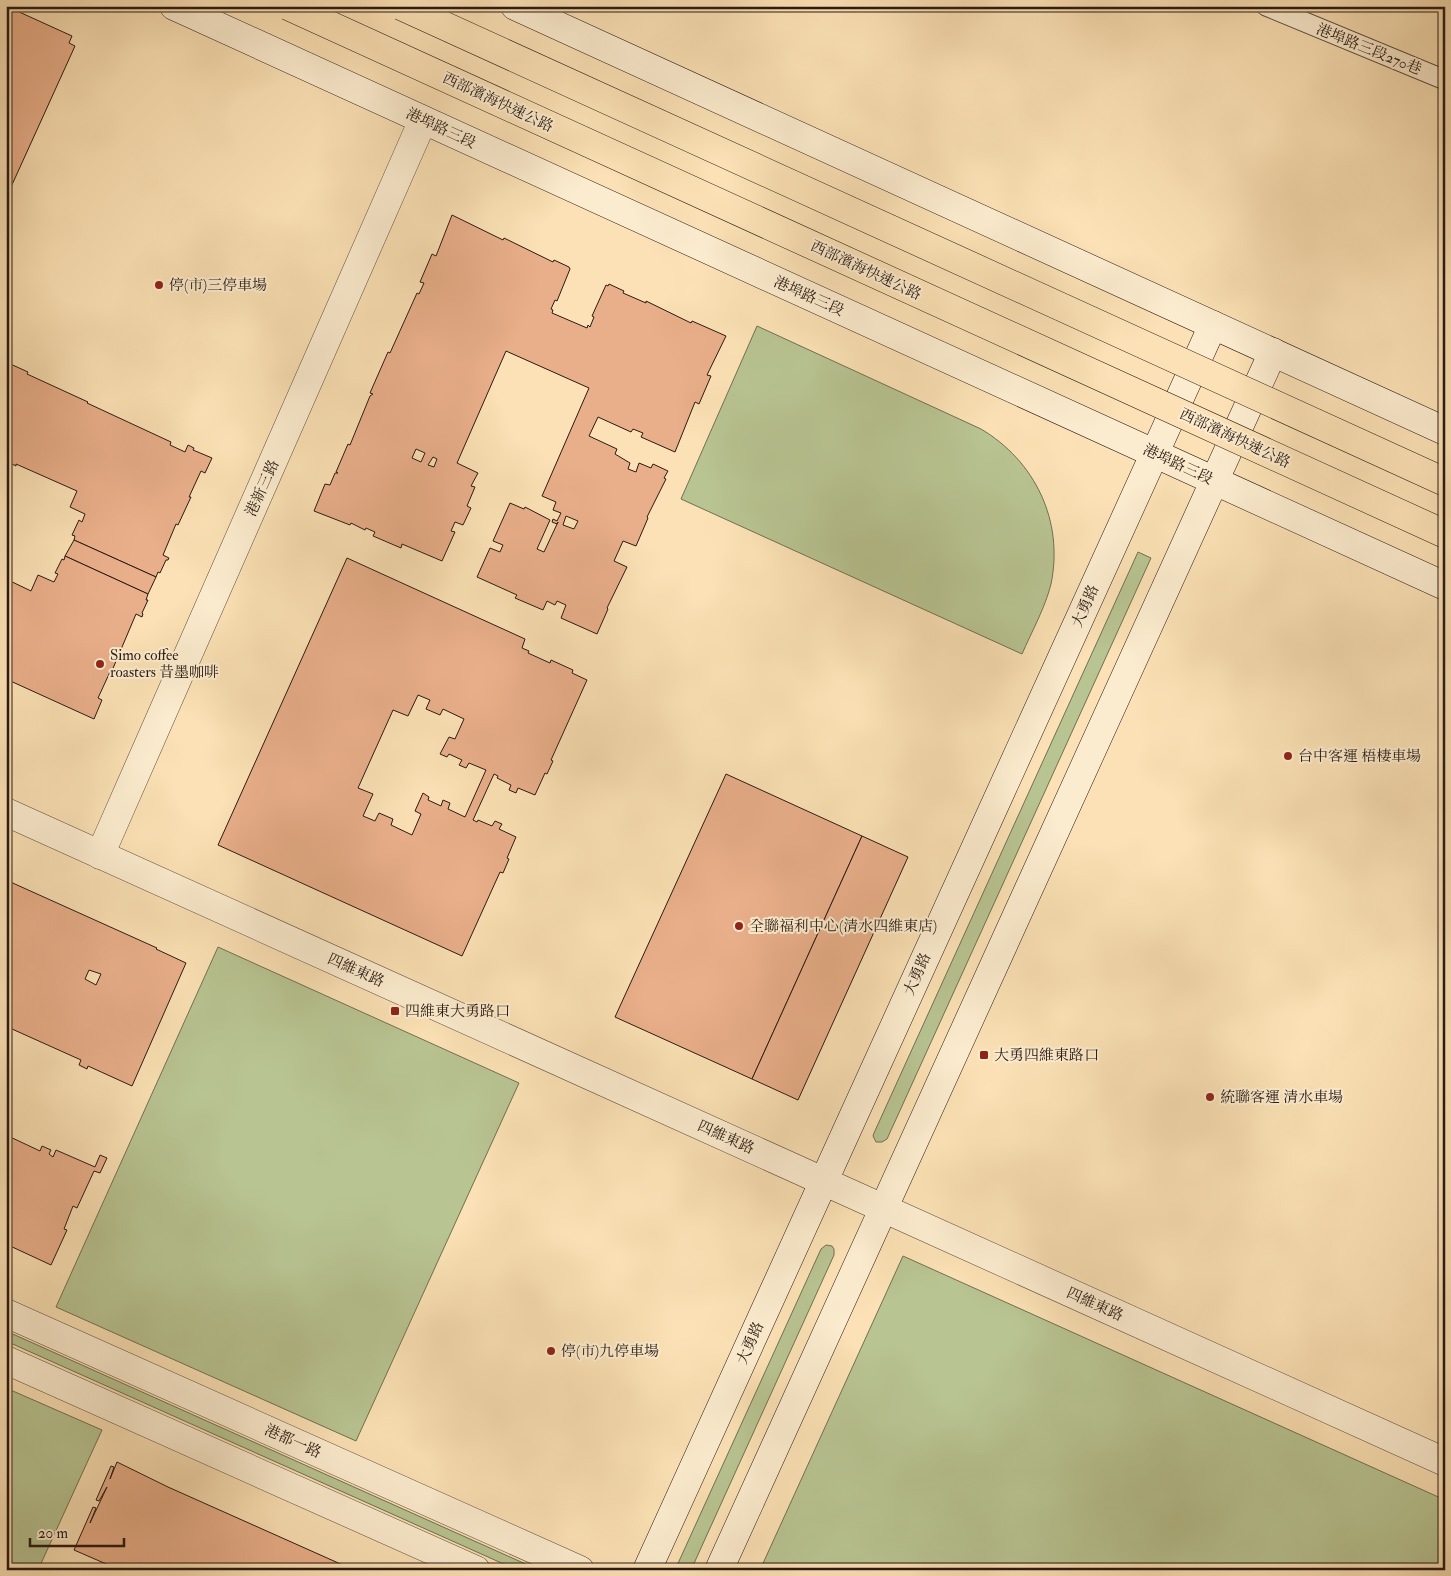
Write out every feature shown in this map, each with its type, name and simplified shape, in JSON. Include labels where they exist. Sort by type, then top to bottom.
[{"type":"highway","name":"西部濱海快速公路","points":[[288,6],[1445,534]]},
{"type":"highway","points":[[401,6],[1445,482]]},
{"type":"street","name":"港埠路三段","points":[[174,6],[1445,586]]},
{"type":"street","points":[[515,6],[1445,431]]},
{"type":"street","name":"港新三路","points":[[100,855],[423,120]]},
{"type":"street","name":"大勇路","points":[[647,1570],[1213,325]]},
{"type":"street","points":[[719,1570],[1273,352]]},
{"type":"street","name":"四維東路","points":[[6,812],[1445,1462]]},
{"type":"street","name":"港都一路","points":[[6,1313],[580,1570]]},
{"type":"street","points":[[6,1360],[476,1570]]},
{"type":"lane","name":"港埠路三段270巷","points":[[1266,6],[1445,80]]},
{"type":"green space","points":[[757,326],[981,429],[1000,442],[1017,458],[1030,475],[1041,495],[1049,516],[1053,538],[1054,561],[1051,584],[1042,611],[1022,654],[681,499]]},
{"type":"green space","points":[[1138,552],[1151,558],[887,1139],[882,1142],[876,1142],[873,1136],[874,1133]]},
{"type":"green space","points":[[218,947],[519,1083],[356,1441],[56,1307]]},
{"type":"green space","points":[[826,1245],[832,1246],[834,1255],[691,1570],[675,1570],[821,1249]]},
{"type":"green space","points":[[903,1256],[1445,1500],[1445,1570],[760,1570]]},
{"type":"green space","points":[[6,1331],[539,1570],[517,1570],[6,1341]]},
{"type":"green space","points":[[6,1388],[102,1430],[38,1570],[6,1570]]},
{"type":"building","points":[[6,6],[72,36],[69,43],[75,46],[6,198]]},
{"type":"building","points":[[452,215],[503,240],[504,238],[553,262],[554,260],[569,267],[570,269],[557,301],[555,300],[551,309],[553,310],[552,313],[587,328],[588,325],[590,327],[594,317],[592,316],[606,285],[608,286],[609,284],[624,291],[623,293],[726,336],[707,375],[711,376],[699,404],[695,402],[675,452],[641,437],[643,433],[633,429],[631,432],[598,417],[589,436],[617,449],[615,454],[630,463],[628,469],[636,472],[639,463],[651,468],[653,464],[668,471],[636,546],[623,541],[614,561],[627,567],[597,634],[561,618],[566,605],[557,601],[555,605],[547,601],[543,610],[515,598],[517,595],[477,577],[490,548],[500,552],[503,545],[493,541],[510,503],[524,509],[525,507],[550,520],[537,549],[544,552],[558,522],[557,524],[552,522],[553,519],[557,521],[561,513],[553,510],[556,502],[542,496],[589,388],[506,351],[457,463],[478,473],[471,486],[475,487],[467,506],[471,508],[463,525],[455,522],[451,531],[455,532],[442,561],[402,544],[401,548],[373,536],[375,532],[366,528],[365,530],[351,523],[350,525],[314,511],[325,484],[330,485],[335,473],[338,473],[336,472],[348,444],[350,445],[370,396],[373,394],[370,393],[388,352],[390,353],[417,293],[419,294],[424,283],[420,282],[432,254],[436,256]],"holes":[[[416,449],[425,453],[421,462],[412,458]],[[433,457],[437,459],[434,467],[428,465]],[[566,516],[578,521],[574,529],[563,525]]]},
{"type":"building","points":[[6,362],[28,372],[27,374],[171,442],[170,445],[185,452],[188,445],[194,448],[193,450],[212,458],[205,473],[201,471],[178,525],[176,524],[163,555],[169,558],[156,577],[74,540],[75,536],[72,535],[79,520],[82,522],[85,514],[70,507],[77,491],[6,461]]},
{"type":"building","points":[[74,540],[156,577],[148,594],[65,556]]},
{"type":"building","points":[[65,556],[148,594],[146,600],[148,600],[142,617],[136,614],[111,673],[98,698],[102,700],[94,719],[6,679],[6,579],[31,591],[38,575],[54,582],[58,574],[55,573]]},
{"type":"building","points":[[347,558],[525,639],[522,648],[529,651],[528,653],[550,663],[551,660],[573,670],[572,673],[587,680],[551,760],[553,761],[535,795],[518,788],[516,793],[509,790],[511,785],[497,778],[498,776],[494,774],[473,820],[477,822],[478,820],[492,826],[495,821],[502,824],[499,829],[516,837],[503,873],[500,872],[462,956],[218,845]],"holes":[[[418,695],[430,700],[426,709],[440,715],[443,709],[464,719],[455,739],[449,737],[440,754],[447,757],[449,754],[462,760],[459,765],[466,768],[469,763],[486,770],[465,817],[448,809],[450,803],[443,800],[441,806],[428,800],[429,797],[423,793],[415,811],[421,814],[412,835],[391,825],[393,819],[379,813],[375,821],[363,816],[373,794],[358,788],[393,710],[408,716]]]},
{"type":"building","name":"全聯福利中心(清水四維東店)","points":[[726,774],[862,836],[752,1079],[615,1017]]},
{"type":"building","points":[[862,836],[908,857],[798,1100],[752,1079]]},
{"type":"building","points":[[6,880],[186,963],[132,1086],[88,1066],[87,1069],[79,1065],[81,1060],[12,1029],[10,1034],[6,1032]],"holes":[[[89,970],[101,974],[96,985],[85,979]]]},
{"type":"building","points":[[6,1135],[40,1151],[42,1146],[51,1150],[49,1154],[53,1157],[56,1150],[95,1167],[100,1155],[107,1158],[100,1173],[94,1171],[77,1208],[73,1206],[64,1229],[67,1230],[51,1265],[8,1245],[6,1247]]},
{"type":"building","points":[[117,1462],[168,1487],[354,1570],[120,1570],[74,1550],[93,1507],[96,1508],[90,1523],[107,1487],[99,1501],[96,1500],[111,1466],[114,1467],[110,1479]]},
{"type":"place","name":"停(市)三停車場","points":[[159,285]]},
{"type":"place","name":"Simo coffee roasters 昔墨咖啡","points":[[100,664]]},
{"type":"place","name":"台中客運 梧棲車場","points":[[1288,756]]},
{"type":"place","name":"全聯福利中心(清水四維東店)","points":[[739,926]]},
{"type":"place","name":"四維東大勇路口","points":[[395,1011]]},
{"type":"place","name":"大勇四維東路口","points":[[984,1055]]},
{"type":"place","name":"統聯客運 清水車場","points":[[1210,1097]]},
{"type":"place","name":"停(市)九停車場","points":[[551,1351]]}]
